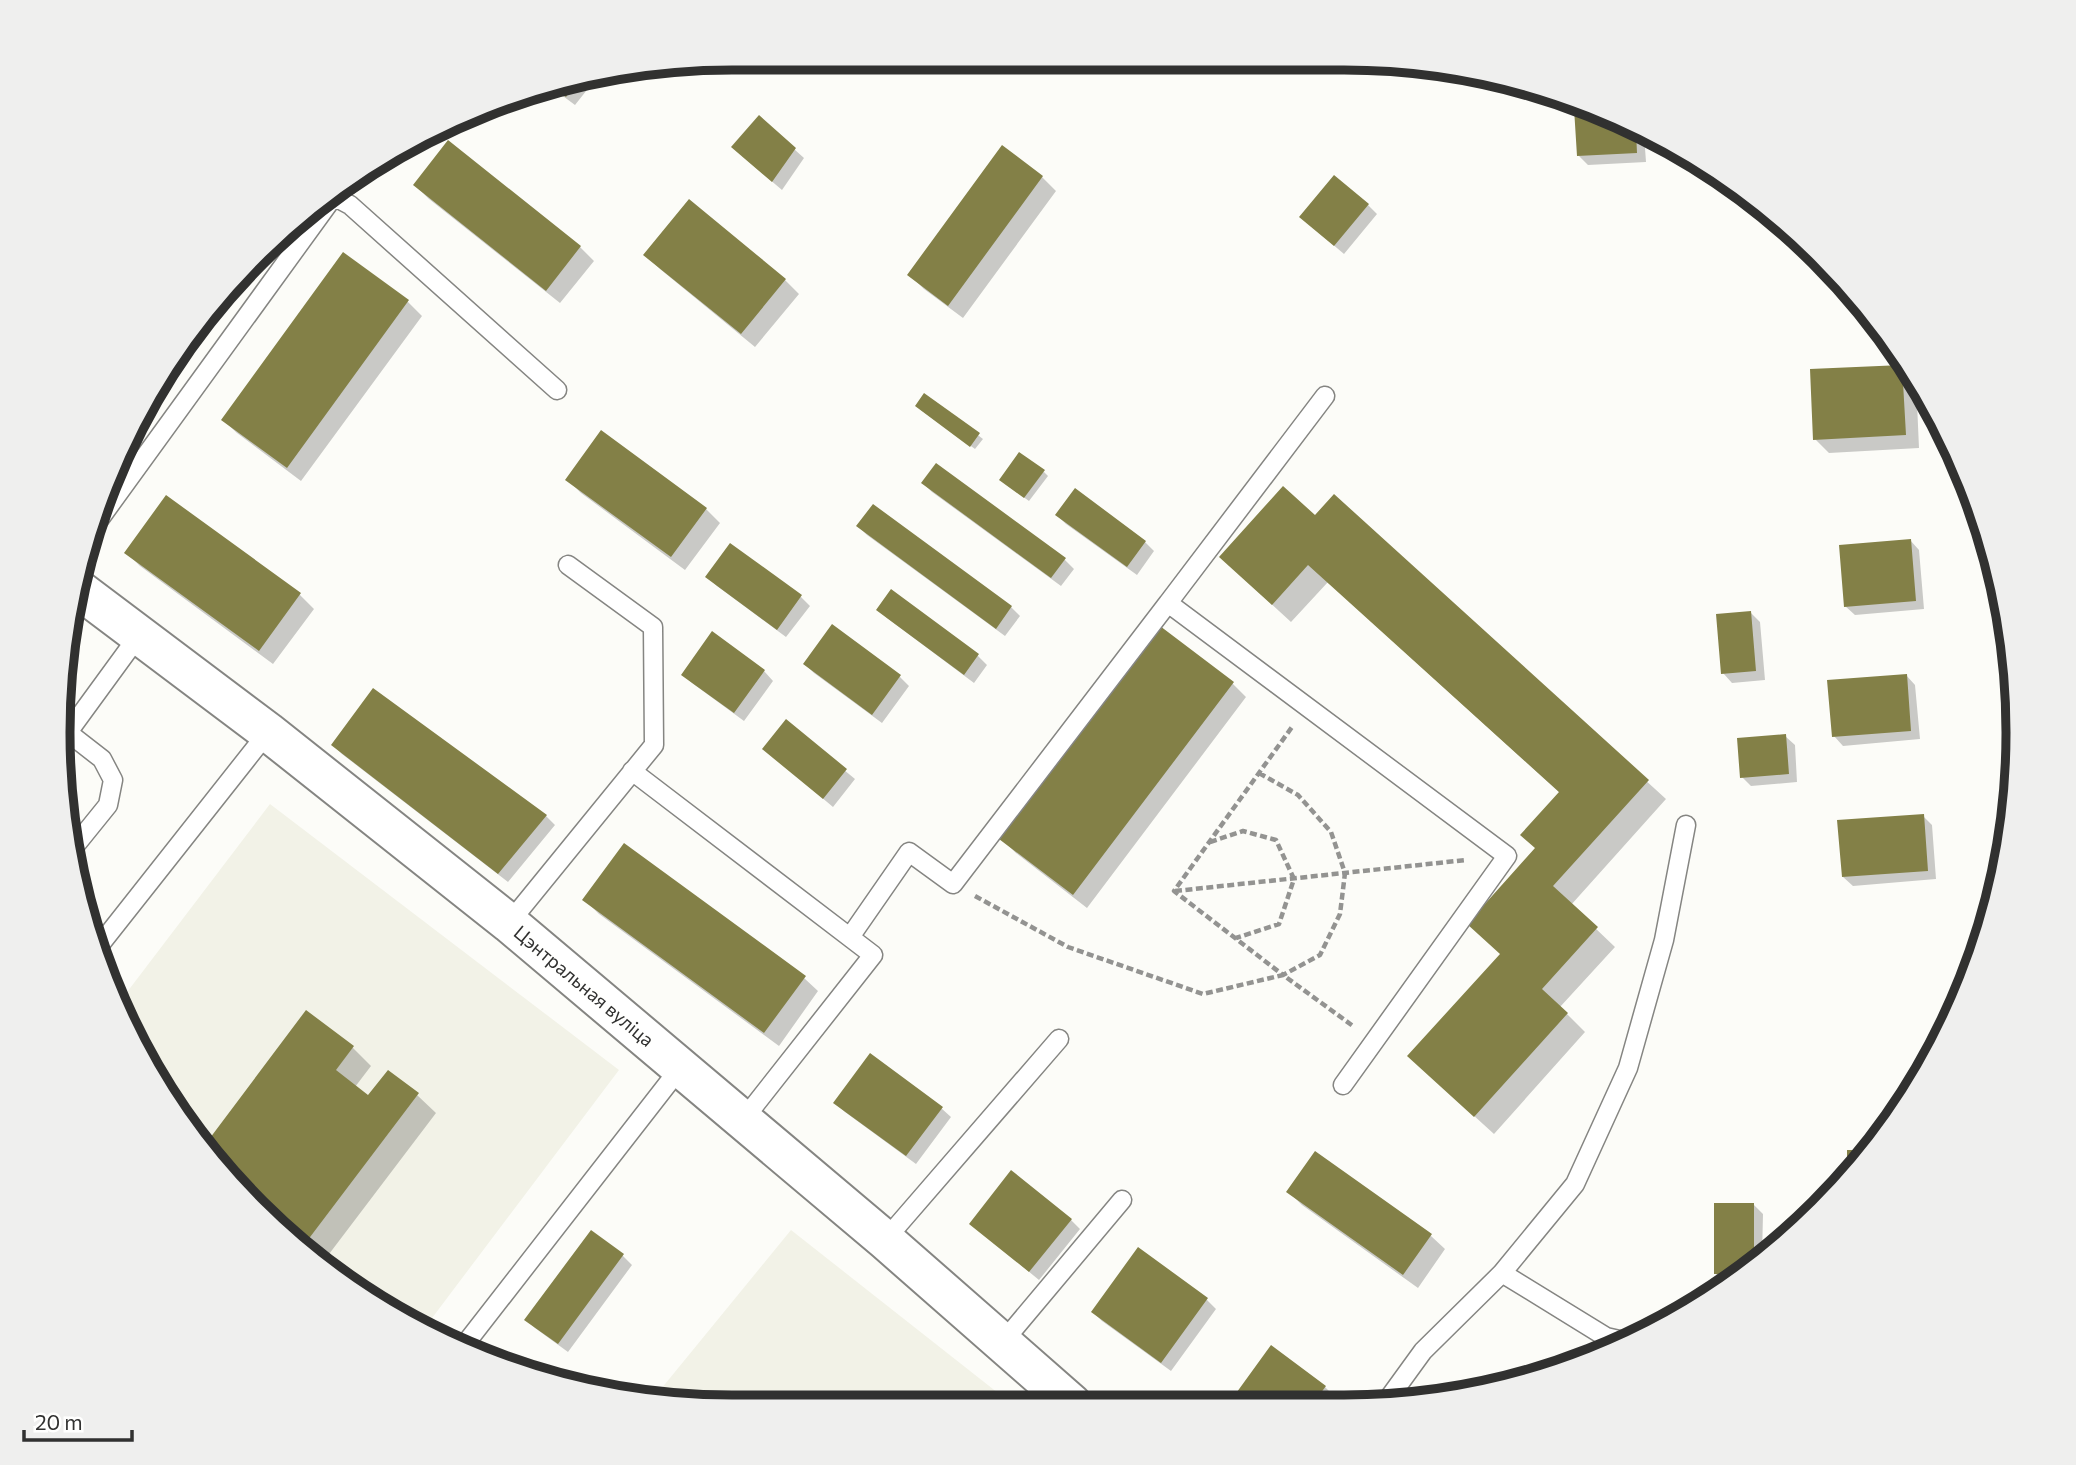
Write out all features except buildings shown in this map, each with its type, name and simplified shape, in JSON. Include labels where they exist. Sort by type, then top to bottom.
[{"type":"street","name":"Цэнтральная вуліца","points":[[85,595],[268,732],[509,923],[885,1240],[1062,1395]]},
{"type":"lane","points":[[340,199],[350,205],[557,390]]},
{"type":"lane","points":[[111,503],[318,216]]},
{"type":"lane","points":[[850,937],[909,852],[953,884],[1325,396]]},
{"type":"lane","points":[[509,923],[654,744],[653,627],[568,565]]},
{"type":"lane","points":[[1168,603],[1507,856],[1343,1085]]},
{"type":"lane","points":[[70,729],[139,635]]},
{"type":"lane","points":[[104,940],[268,732]]},
{"type":"lane","points":[[70,735],[102,759],[113,780],[107,805],[79,840]]},
{"type":"lane","points":[[632,771],[873,955],[743,1121]]},
{"type":"lane","points":[[1392,1393],[1423,1350],[1502,1273],[1575,1184],[1628,1068],[1664,940],[1686,825]]},
{"type":"lane","points":[[885,1240],[1059,1039]]},
{"type":"lane","points":[[468,1340],[680,1068]]},
{"type":"lane","points":[[1002,1343],[1122,1200]]},
{"type":"lane","points":[[1502,1273],[1612,1338]]},
{"type":"path","points":[[1174,891],[1306,706]]},
{"type":"path","points":[[953,884],[1068,947],[1203,994],[1283,975],[1320,954],[1340,914],[1345,873],[1331,832],[1298,794],[1259,773]]},
{"type":"path","points":[[1210,842],[1243,831],[1276,840],[1294,879],[1279,925],[1235,938]]},
{"type":"path","points":[[1174,891],[1507,856]]},
{"type":"path","points":[[1174,891],[1374,1042]]},
{"type":"shaded area","points":[[270,804],[619,1070],[429,1322],[364,1283],[329,1258],[296,1231],[234,1169],[182,1101],[138,1026],[124,996]]},
{"type":"shaded area","points":[[791,1230],[1001,1395],[732,1395],[660,1391]]}]
